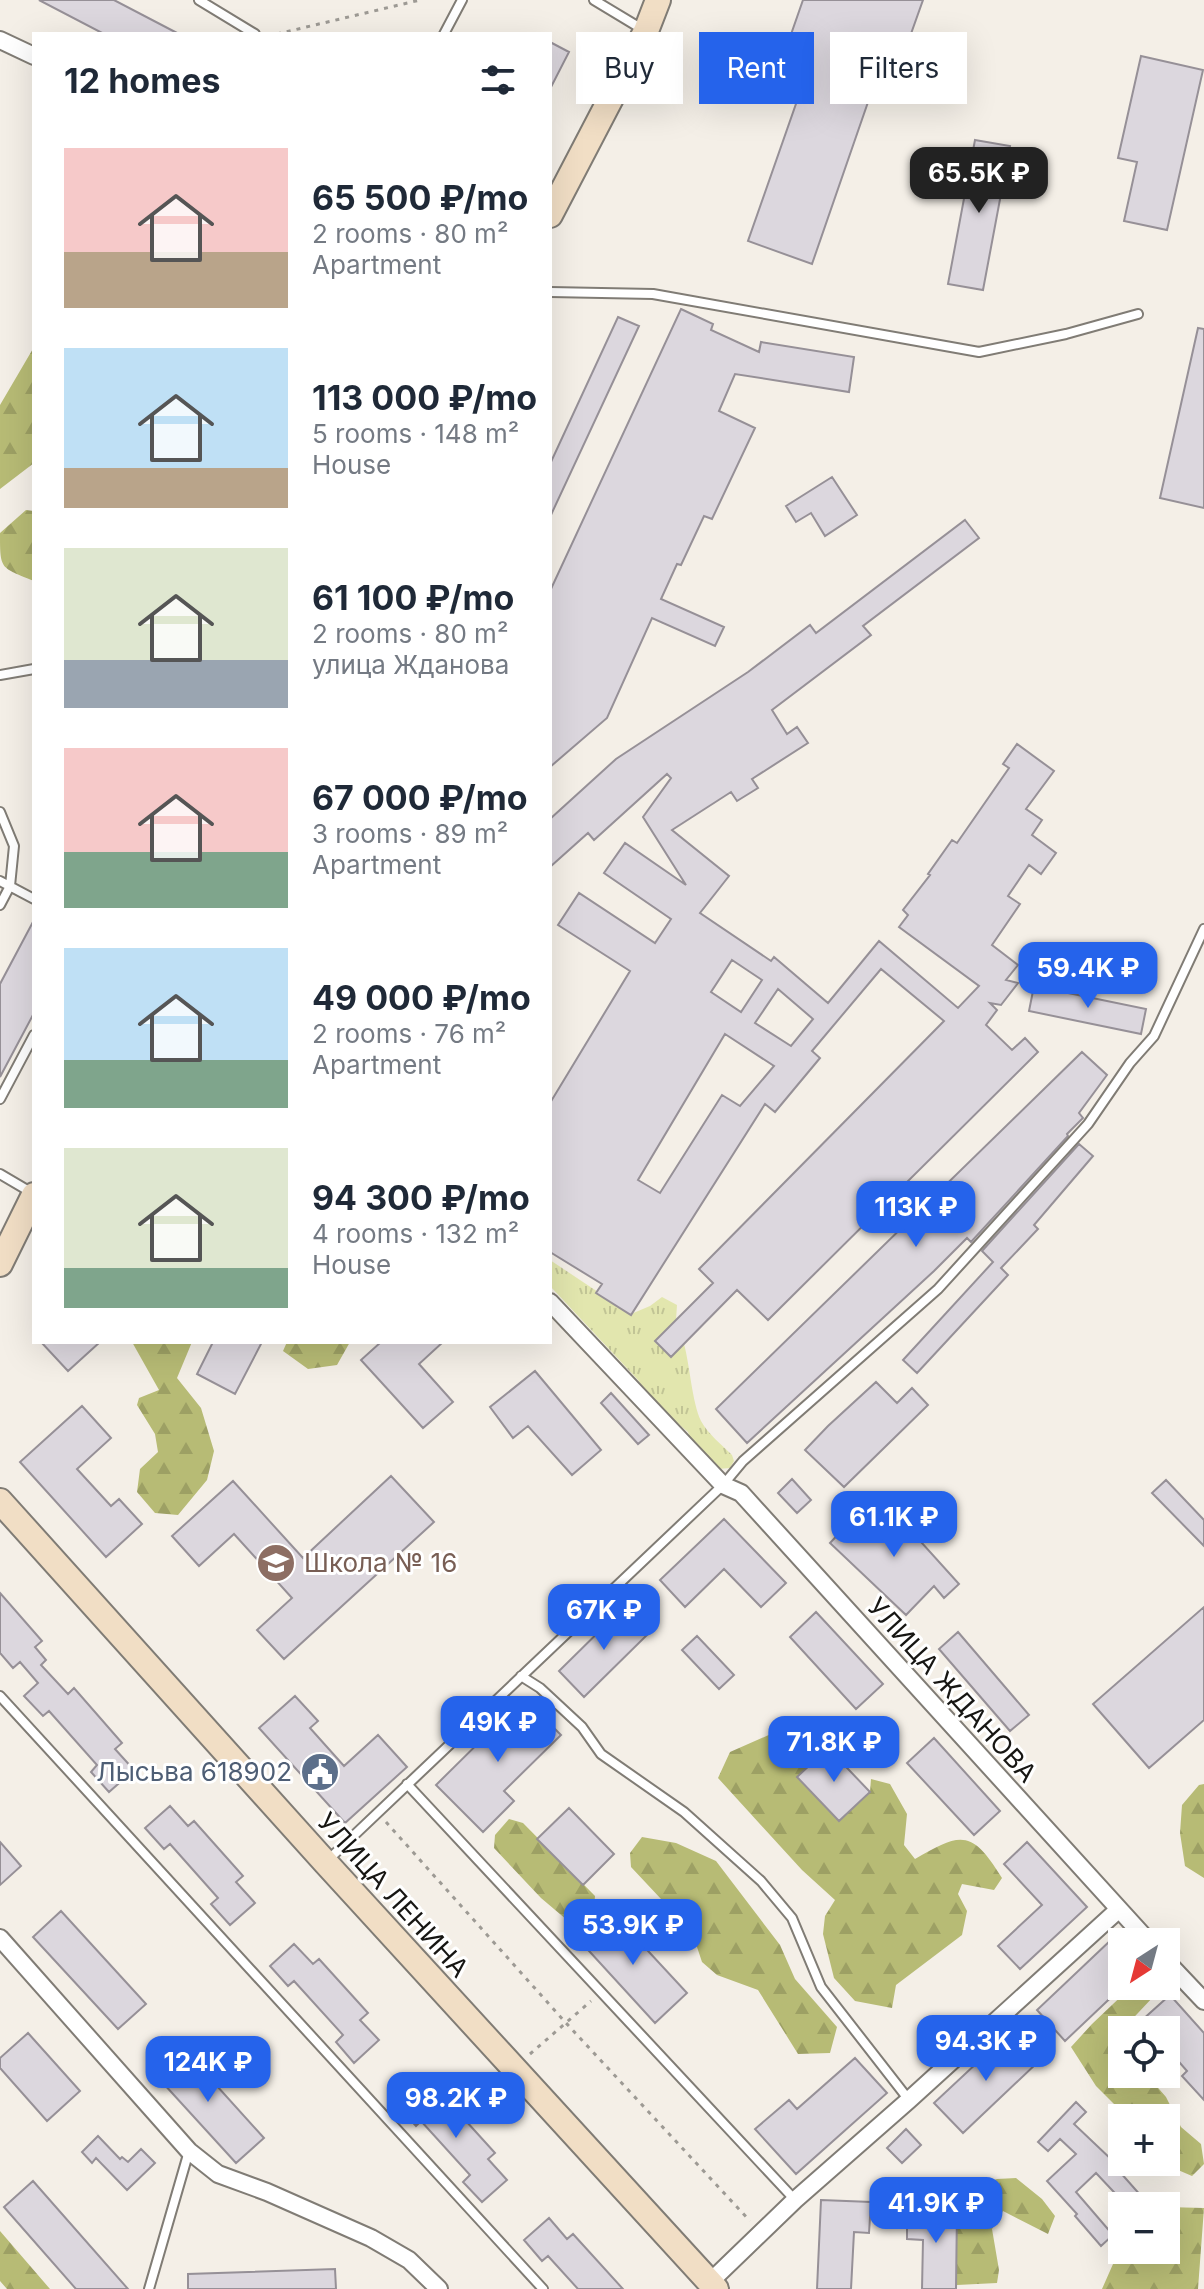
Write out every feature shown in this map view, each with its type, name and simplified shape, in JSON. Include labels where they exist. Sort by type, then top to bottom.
[{"type":"street","points":[[552,211],[646,31],[658,0]]},
{"type":"street","points":[[0,40],[32,55]]},
{"type":"street","points":[[0,1264],[32,1198]]},
{"type":"street","name":"УЛИЦА ЖДАНОВА","points":[[552,1304],[723,1485],[741,1493],[1135,1928]]},
{"type":"street","name":"УЛИЦА ЛЕНИНА","points":[[0,1501],[713,2286]]},
{"type":"street","points":[[713,2286],[795,2200],[1118,1910]]},
{"type":"street","points":[[0,1938],[189,2151],[218,2174],[371,2238],[409,2260],[439,2289]]},
{"type":"street","points":[[1180,1976],[1204,2001]]},
{"type":"lane","points":[[199,0],[252,32]]},
{"type":"lane","points":[[445,32],[462,0]]},
{"type":"lane","points":[[594,0],[646,31]]},
{"type":"lane","points":[[552,292],[653,294],[979,352],[1066,334],[1138,314]]},
{"type":"lane","points":[[0,675],[32,669]]},
{"type":"lane","points":[[0,812],[14,846],[10,886],[0,905]]},
{"type":"lane","points":[[0,881],[32,898]]},
{"type":"lane","points":[[325,1862],[723,1485],[743,1461],[938,1289],[1088,1124],[1130,1063],[1154,1036],[1204,929]]},
{"type":"lane","points":[[0,1099],[32,1039]]},
{"type":"lane","points":[[0,1174],[32,1193]]},
{"type":"lane","points":[[521,1676],[540,1688],[582,1727],[601,1754],[684,1812],[761,1881],[792,1918],[821,1987],[909,2100]]},
{"type":"lane","points":[[0,1696],[543,2289]]},
{"type":"lane","points":[[407,1784],[795,2200]]},
{"type":"lane","points":[[149,2289],[189,2151]]},
{"type":"path","points":[[285,32],[420,0]]},
{"type":"path","points":[[377,1813],[761,2233]]},
{"type":"path","points":[[478,2098],[601,1992]]},
{"type":"green space","points":[[32,350],[32,465],[0,489],[0,405]]},
{"type":"green space","points":[[26,510],[32,511],[32,580],[4,566],[0,533]]},
{"type":"green space","points":[[552,1261],[631,1314],[662,1297],[677,1305],[676,1320],[655,1342],[671,1357],[684,1344],[698,1413],[707,1430],[732,1455],[734,1461],[730,1468],[718,1469],[692,1446],[688,1432],[654,1404],[638,1380],[552,1288]]},
{"type":"green space","points":[[133,1344],[191,1344],[177,1378],[201,1408],[214,1451],[207,1480],[178,1515],[155,1513],[137,1492],[140,1469],[158,1452],[155,1434],[137,1405],[139,1398],[159,1390]]},
{"type":"green space","points":[[286,1344],[349,1344],[337,1365],[308,1369],[283,1351]]},
{"type":"green space","points":[[800,1725],[814,1732],[828,1748],[839,1821],[870,1792],[871,1779],[890,1784],[907,1814],[904,1845],[915,1859],[944,1844],[964,1840],[982,1851],[1002,1878],[994,1890],[962,1884],[958,1894],[967,1911],[962,1935],[896,1985],[892,2008],[855,2001],[834,1978],[823,1934],[825,1916],[835,1900],[802,1870],[718,1778],[730,1752],[789,1726]]},
{"type":"green space","points":[[1204,1784],[1204,1878],[1185,1866],[1180,1833],[1182,1805],[1199,1785]]},
{"type":"green space","points":[[509,1819],[523,1823],[595,1896],[594,1909],[579,1921],[567,1920],[541,1898],[494,1848],[495,1835]]},
{"type":"green space","points":[[642,1837],[676,1843],[716,1861],[780,1945],[795,1979],[837,2027],[830,2053],[798,2054],[758,1990],[717,1975],[702,1962],[692,1932],[631,1867],[630,1853]]},
{"type":"green space","points":[[1117,2000],[1150,2000],[1135,2016],[1108,2016],[1108,2088],[1158,2088],[1170,2104],[1114,2104],[1096,2086],[1071,2047]]},
{"type":"green space","points":[[1180,2125],[1201,2144],[1204,2164],[1192,2176],[1180,2171]]},
{"type":"green space","points":[[1016,2178],[1042,2199],[1055,2216],[1048,2234],[1003,2211],[992,2229],[999,2270],[997,2283],[957,2285],[957,2209],[907,2208],[914,2187],[935,2179],[977,2186],[997,2179]]},
{"type":"green space","points":[[1180,2207],[1204,2208],[1198,2289],[1102,2289],[1113,2264],[1180,2264]]},
{"type":"green space","points":[[0,2231],[50,2289],[7,2289],[0,2281]]},
{"type":"building","points":[[39,0],[114,0],[175,32],[100,32]]},
{"type":"building","points":[[803,0],[923,0],[912,32],[830,32],[830,104],[867,104],[812,264],[748,241],[796,104],[814,104],[814,32],[792,32]]},
{"type":"building","points":[[552,43],[569,52],[552,85]]},
{"type":"building","points":[[1141,56],[1203,70],[1167,230],[1124,221],[1137,162],[1118,158]]},
{"type":"building","points":[[975,140],[1010,146],[983,290],[948,284]]},
{"type":"building","points":[[681,309],[713,324],[711,330],[759,352],[761,342],[854,357],[849,392],[735,374],[719,411],[755,428],[712,519],[704,516],[661,599],[724,627],[715,646],[652,618],[607,718],[552,765],[552,587]]},
{"type":"building","points":[[618,317],[639,326],[552,513],[552,460]]},
{"type":"building","points":[[1198,328],[1204,329],[1204,508],[1160,498]]},
{"type":"building","points":[[832,477],[857,515],[825,536],[811,513],[796,522],[786,506]]},
{"type":"building","points":[[965,520],[979,538],[863,626],[871,635],[772,710],[787,734],[797,727],[808,743],[752,779],[758,788],[737,801],[731,792],[672,830],[729,876],[700,913],[771,961],[774,957],[828,1003],[879,941],[958,1008],[979,986],[899,927],[908,915],[903,910],[952,840],[957,843],[1009,768],[1003,764],[1017,744],[1054,771],[1026,809],[1042,820],[1032,835],[1056,853],[1041,874],[1029,865],[1008,896],[1020,904],[992,945],[1018,965],[1006,980],[1018,983],[1001,1005],[990,1003],[997,1010],[986,1025],[1012,1050],[1025,1038],[1038,1052],[768,1320],[737,1290],[671,1357],[655,1341],[713,1283],[699,1269],[944,1021],[881,969],[812,1051],[820,1058],[775,1112],[765,1104],[631,1315],[596,1293],[602,1284],[552,1253],[552,1100],[630,971],[558,925],[579,893],[655,943],[671,919],[604,873],[625,843],[686,885],[643,817],[671,778],[667,774],[594,840],[588,833],[552,865],[552,817],[616,759],[748,672],[810,625],[816,633]],"holes":[[[732,960],[762,980],[741,1012],[711,992]],[[778,989],[813,1019],[791,1046],[755,1023]],[[725,1034],[774,1066],[740,1106],[722,1095],[660,1193],[638,1180]]]},
{"type":"building","points":[[32,924],[32,1017],[0,1077],[0,984]]},
{"type":"building","points":[[1034,986],[1146,1009],[1141,1034],[1029,1011]]},
{"type":"building","points":[[1082,1052],[1107,1075],[1079,1113],[1083,1118],[1068,1136],[971,1242],[967,1238],[747,1443],[716,1409]]},
{"type":"building","points":[[1079,1144],[1093,1156],[1034,1225],[1038,1229],[1001,1268],[1008,1275],[917,1373],[903,1360],[993,1262],[982,1251]]},
{"type":"building","points":[[43,1344],[98,1344],[68,1371]]},
{"type":"building","points":[[212,1344],[261,1344],[235,1394],[197,1374]]},
{"type":"building","points":[[379,1344],[441,1344],[419,1364],[453,1402],[423,1428],[361,1360]]},
{"type":"building","points":[[535,1371],[601,1450],[572,1475],[528,1426],[513,1438],[490,1407]]},
{"type":"building","points":[[876,1382],[897,1403],[912,1388],[928,1405],[844,1487],[805,1450]]},
{"type":"building","points":[[611,1393],[649,1435],[638,1444],[601,1403]]},
{"type":"building","points":[[82,1406],[111,1438],[77,1469],[111,1506],[119,1499],[142,1524],[106,1557],[20,1462]]},
{"type":"building","points":[[391,1476],[434,1522],[284,1659],[257,1630],[292,1598],[234,1534],[199,1566],[172,1536],[233,1481],[303,1558]]},
{"type":"building","points":[[792,1479],[811,1500],[797,1513],[778,1493]]},
{"type":"building","points":[[1166,1480],[1204,1520],[1204,1546],[1152,1493]]},
{"type":"building","points":[[884,1501],[959,1584],[944,1598],[934,1586],[906,1615],[830,1543],[844,1528],[849,1533]]},
{"type":"building","points":[[724,1519],[786,1583],[761,1607],[724,1569],[685,1607],[660,1580]]},
{"type":"building","points":[[0,1593],[42,1641],[35,1647],[46,1660],[41,1665],[68,1694],[74,1688],[122,1743],[115,1749],[134,1770],[109,1792],[91,1772],[97,1765],[49,1711],[43,1716],[24,1696],[38,1683],[20,1662],[13,1668],[0,1653]]},
{"type":"building","points":[[625,1606],[650,1632],[584,1697],[559,1671]]},
{"type":"building","points":[[1204,1607],[1204,1720],[1149,1768],[1093,1704]]},
{"type":"building","points":[[816,1612],[883,1684],[856,1709],[790,1637]]},
{"type":"building","points":[[958,1632],[1029,1715],[1010,1731],[939,1649]]},
{"type":"building","points":[[697,1636],[734,1675],[719,1689],[682,1650]]},
{"type":"building","points":[[295,1696],[318,1721],[310,1728],[344,1766],[378,1735],[407,1767],[345,1823],[259,1728]]},
{"type":"building","points":[[524,1698],[561,1735],[504,1791],[514,1801],[483,1832],[436,1785]]},
{"type":"building","points":[[934,1738],[1000,1811],[974,1835],[907,1763]]},
{"type":"building","points":[[828,1748],[870,1792],[839,1821],[797,1777]]},
{"type":"building","points":[[170,1806],[188,1826],[194,1821],[243,1876],[236,1882],[255,1903],[230,1925],[211,1904],[218,1898],[170,1844],[164,1849],[145,1828]]},
{"type":"building","points":[[569,1808],[614,1854],[583,1885],[537,1839]]},
{"type":"building","points":[[0,1842],[21,1866],[0,1885]]},
{"type":"building","points":[[1027,1842],[1087,1907],[1020,1969],[998,1946],[1042,1905],[1004,1864]]},
{"type":"building","points":[[61,1911],[146,2004],[118,2029],[33,1937]]},
{"type":"building","points":[[611,1911],[687,1993],[655,2023],[579,1940]]},
{"type":"building","points":[[1108,1943],[1108,2000],[1065,2041],[1037,2010]]},
{"type":"building","points":[[294,1944],[313,1964],[319,1959],[368,2013],[360,2020],[379,2040],[354,2063],[336,2042],[343,2035],[294,1981],[288,1986],[270,1966]]},
{"type":"building","points":[[1164,2000],[1174,2000],[1204,2033],[1204,2100],[1182,2076],[1187,2071],[1180,2063],[1180,2016],[1147,2016]]},
{"type":"building","points":[[1010,2032],[1038,2062],[963,2133],[934,2103]]},
{"type":"building","points":[[28,2033],[80,2091],[47,2121],[0,2068],[0,2058]]},
{"type":"building","points":[[180,2045],[264,2138],[236,2163],[152,2071]]},
{"type":"building","points":[[855,2058],[887,2093],[796,2174],[755,2129],[789,2100],[797,2109]]},
{"type":"building","points":[[422,2083],[440,2104],[446,2099],[495,2153],[488,2159],[507,2180],[482,2202],[463,2182],[470,2175],[421,2121],[416,2126],[397,2105]]},
{"type":"building","points":[[1076,2102],[1086,2112],[1074,2124],[1108,2156],[1108,2176],[1123,2176],[1138,2192],[1114,2192],[1096,2173],[1076,2192],[1108,2229],[1108,2240],[1101,2246],[1047,2181],[1076,2154],[1060,2139],[1048,2151],[1038,2142]]},
{"type":"building","points":[[906,2129],[921,2145],[902,2163],[887,2148]]},
{"type":"building","points":[[98,2136],[120,2159],[122,2157],[128,2162],[141,2149],[155,2163],[127,2190],[96,2158],[92,2163],[82,2152]]},
{"type":"building","points":[[33,2181],[128,2289],[76,2289],[4,2207]]},
{"type":"building","points":[[821,2200],[871,2202],[869,2233],[854,2232],[851,2289],[817,2289]]},
{"type":"building","points":[[907,2208],[957,2209],[956,2289],[922,2289],[923,2240],[907,2239]]},
{"type":"building","points":[[549,2218],[567,2239],[573,2234],[623,2289],[578,2289],[548,2256],[542,2261],[524,2240]]},
{"type":"building","points":[[335,2269],[336,2289],[188,2289],[188,2274]]},
{"type":"place","name":"Школа № 16","points":[[276,1563]]},
{"type":"place","name":"Лысьва 618902","points":[[320,1772]]}]
